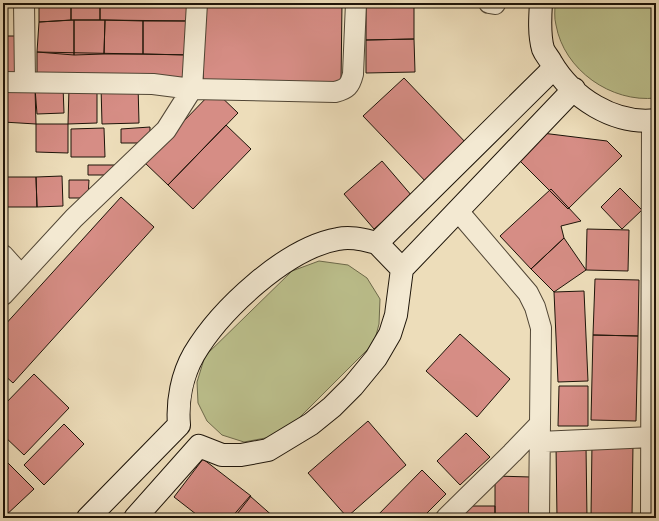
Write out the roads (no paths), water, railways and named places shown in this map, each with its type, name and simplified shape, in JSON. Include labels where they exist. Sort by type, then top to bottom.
[{"type":"street","points":[[24,3],[25,82]]},
{"type":"street","points":[[3,295],[74,218],[166,130],[192,89],[198,3]]},
{"type":"street","points":[[3,82],[153,84],[192,89],[335,92],[348,88],[351,84],[353,74],[356,3]]},
{"type":"street","points":[[541,3],[540,31],[543,50],[565,83],[594,106],[621,118],[654,120],[651,518]]},
{"type":"street","points":[[377,243],[554,68]]},
{"type":"street","points":[[402,269],[377,243],[353,238],[339,238],[310,247],[279,264],[236,303],[219,321],[194,355],[187,370],[179,398],[179,425],[199,446],[222,455],[241,455],[268,450],[311,424],[332,407],[354,386],[390,334],[396,315],[402,269],[574,89]]},
{"type":"street","points":[[458,211],[528,292],[535,307],[541,328],[539,518]]},
{"type":"street","points":[[3,255],[22,275]]},
{"type":"street","points":[[88,518],[179,425]]},
{"type":"street","points":[[446,518],[512,453],[540,433],[652,437]]},
{"type":"street","points":[[136,518],[199,446]]}]
